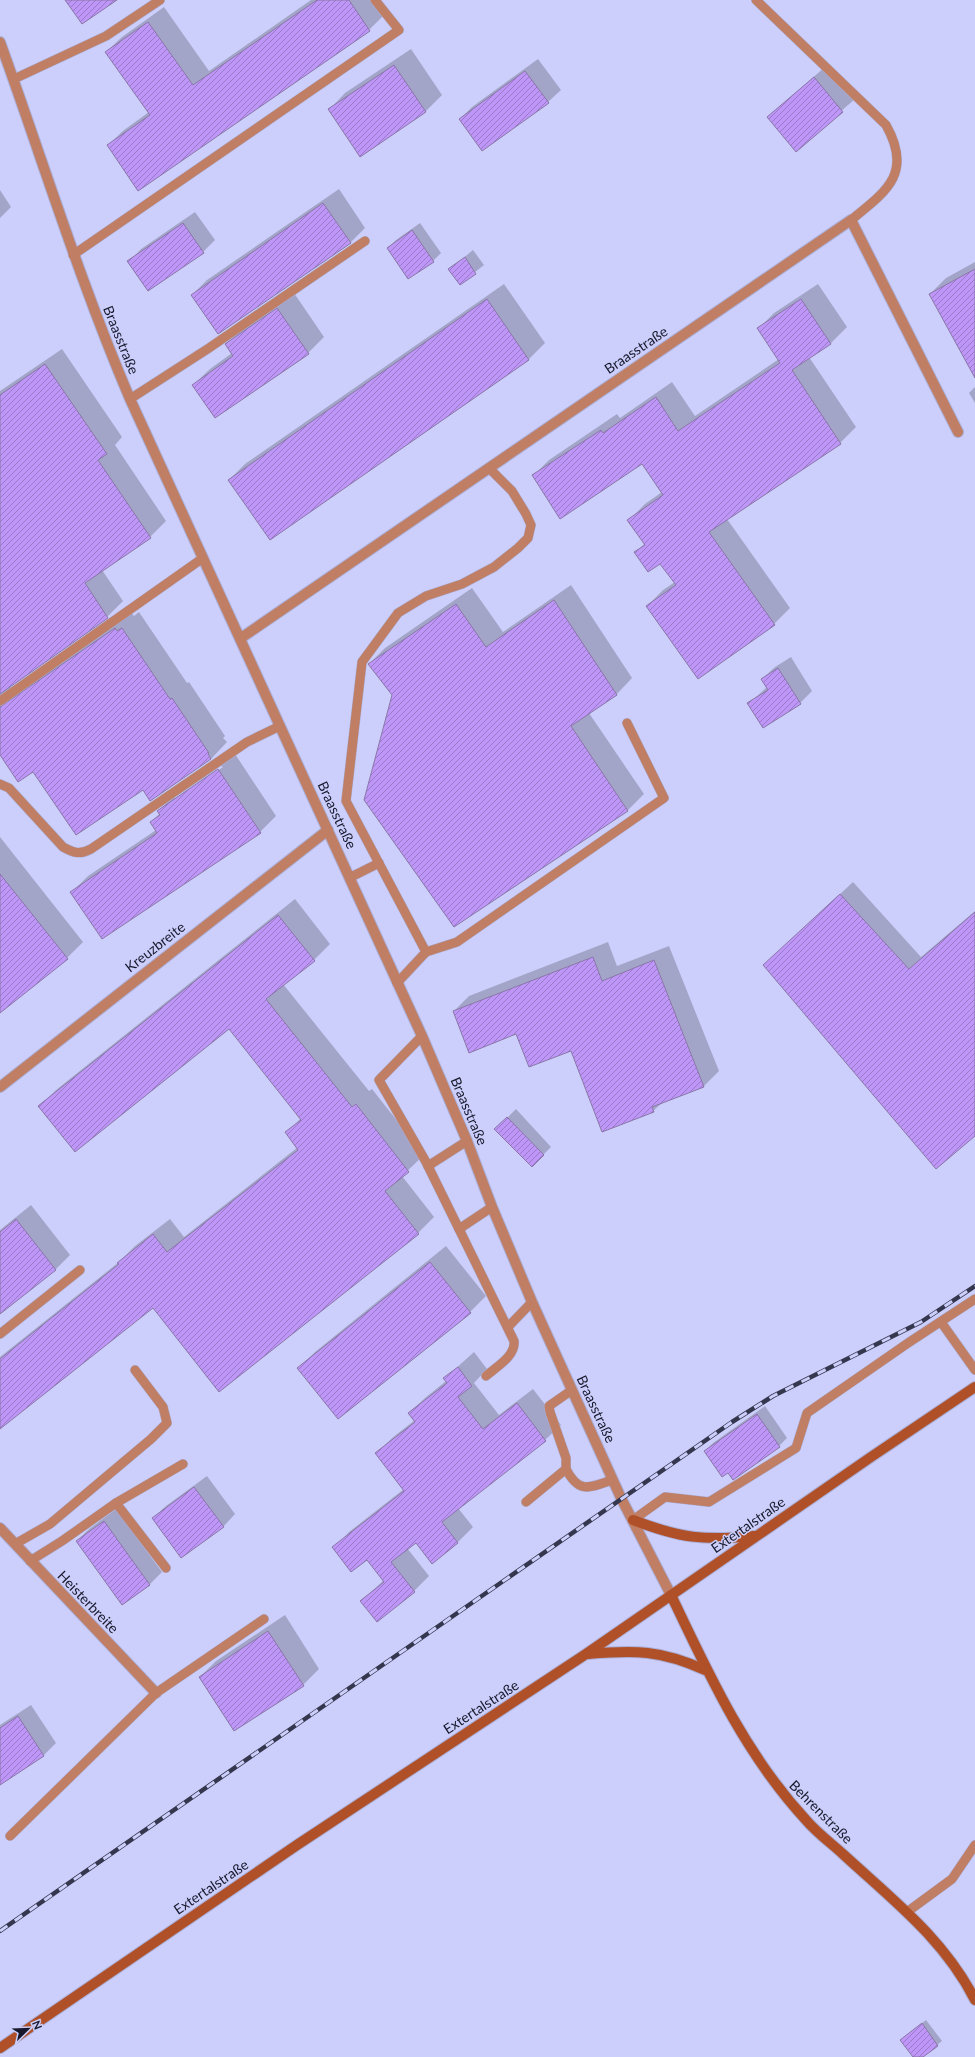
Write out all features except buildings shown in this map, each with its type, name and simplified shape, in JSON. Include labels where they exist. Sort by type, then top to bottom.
[{"type":"main road","name":"Extertalstraße","points":[[0,2048],[297,1845],[586,1654],[756,1536],[975,1388]]},
{"type":"main road","points":[[633,1520],[660,1531],[689,1538],[719,1540],[756,1536]]},
{"type":"main road","name":"Behrenstraße","points":[[670,1595],[705,1670],[738,1729],[776,1786],[807,1822],[907,1912],[941,1947],[975,2000]]},
{"type":"main road","points":[[586,1654],[625,1651],[648,1652],[672,1656],[705,1670]]},
{"type":"street","name":"Braasstraße","points":[[0,42],[14,79],[73,255],[102,334],[130,399],[241,638],[422,1036],[467,1141],[492,1207],[532,1302],[612,1480],[670,1595]]},
{"type":"street","name":"Braasstraße","points":[[241,638],[851,220]]},
{"type":"street","points":[[851,220],[958,432]]},
{"type":"street","name":"Kreuzbreite","points":[[0,1086],[328,830]]},
{"type":"street","name":"Heisterbreite","points":[[0,1528],[156,1693]]},
{"type":"lane","points":[[14,79],[106,36],[160,0]]},
{"type":"lane","points":[[73,255],[399,30],[376,0]]},
{"type":"lane","points":[[756,0],[886,125],[896,141],[899,155],[896,175],[878,198],[851,220]]},
{"type":"lane","points":[[130,399],[209,348],[365,242]]},
{"type":"lane","points":[[426,952],[346,801],[362,662],[398,613],[426,596],[462,584],[494,567],[528,538],[530,525],[526,514],[512,491],[489,468]]},
{"type":"lane","points":[[0,701],[203,558]]},
{"type":"lane","points":[[397,983],[426,952],[456,942],[664,798],[627,724]]},
{"type":"lane","points":[[0,784],[9,788],[63,847],[73,852],[82,854],[247,742],[280,726]]},
{"type":"lane","points":[[350,877],[379,863]]},
{"type":"lane","points":[[422,1036],[379,1080],[428,1166],[514,1341],[513,1352],[486,1376]]},
{"type":"lane","points":[[428,1166],[467,1141]]},
{"type":"lane","points":[[459,1229],[492,1207]]},
{"type":"lane","points":[[0,1334],[80,1270]]},
{"type":"lane","points":[[633,1520],[665,1498],[709,1502],[796,1448],[807,1413],[975,1299]]},
{"type":"lane","points":[[508,1327],[532,1302]]},
{"type":"lane","points":[[941,1322],[975,1370]]},
{"type":"lane","points":[[15,1544],[50,1524],[151,1439],[167,1423],[163,1407],[135,1370]]},
{"type":"lane","points":[[572,1390],[550,1406],[550,1412],[566,1458],[566,1469],[572,1482],[580,1486],[595,1486],[612,1480]]},
{"type":"lane","points":[[30,1561],[62,1541],[116,1503],[183,1464]]},
{"type":"lane","points":[[526,1502],[566,1469]]},
{"type":"lane","points":[[116,1503],[166,1568]]},
{"type":"lane","points":[[10,1836],[156,1693],[264,1619]]},
{"type":"lane","points":[[907,1912],[952,1879],[975,1845]]},
{"type":"railway","points":[[0,1931],[732,1422],[773,1396],[921,1322],[975,1286]]}]
